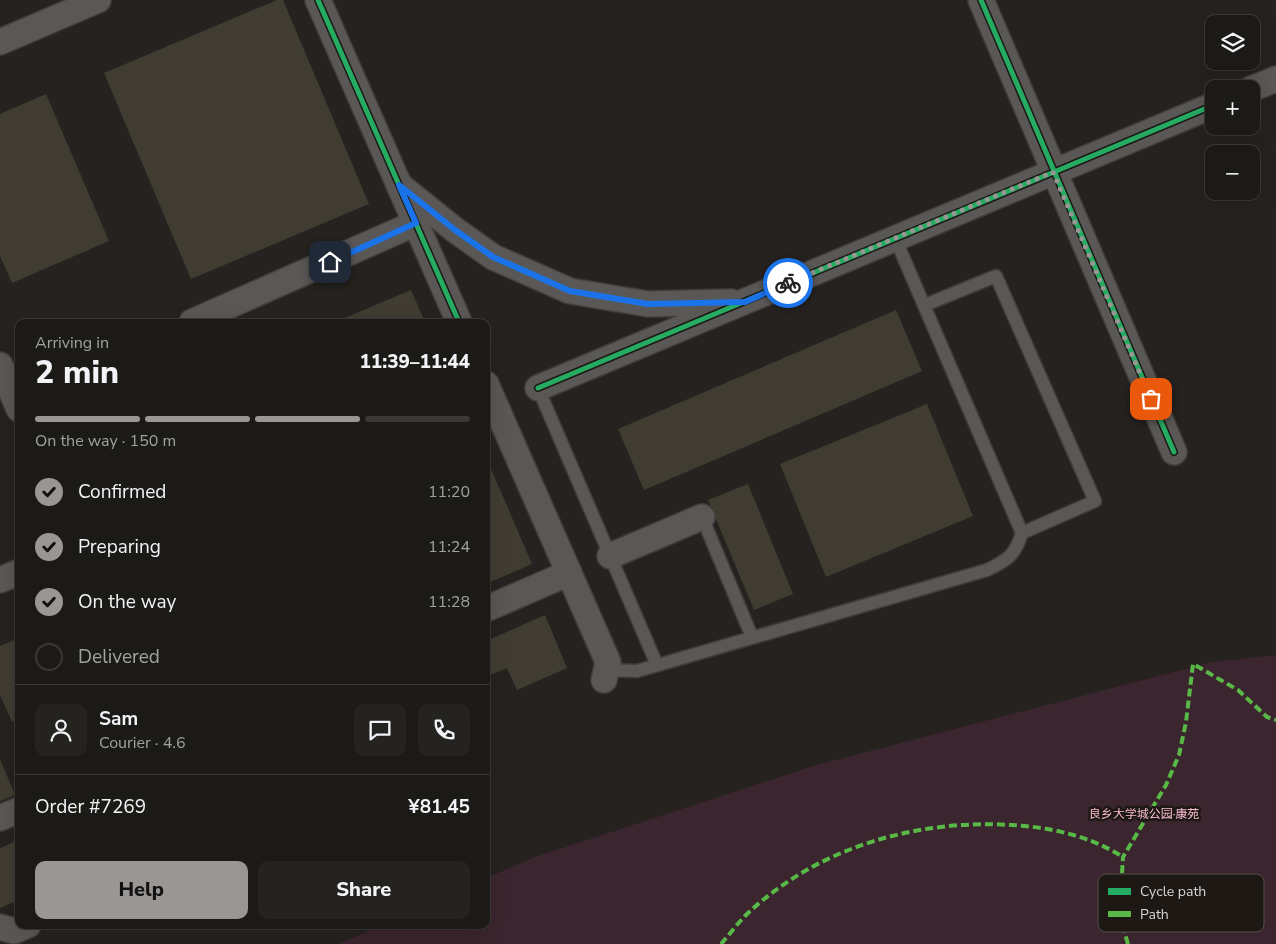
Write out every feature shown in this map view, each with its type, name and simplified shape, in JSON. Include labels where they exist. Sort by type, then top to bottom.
[{"type":"street","points":[[0,42],[98,0]]},
{"type":"street","points":[[318,0],[458,319]]},
{"type":"street","points":[[981,0],[1174,452]]},
{"type":"street","points":[[1260,85],[1276,79]]},
{"type":"street","points":[[538,388],[1205,109]]},
{"type":"street","points":[[399,185],[455,230],[493,257],[570,291],[648,304],[745,302]]},
{"type":"street","points":[[199,319],[416,223]]},
{"type":"street","points":[[0,365],[15,397]]},
{"type":"street","points":[[490,405],[493,420],[569,573],[608,662],[605,675]]},
{"type":"street","points":[[610,556],[702,517]]},
{"type":"street","points":[[490,607],[569,573]]},
{"type":"street","points":[[0,580],[15,574]]},
{"type":"street","points":[[0,818],[15,812]]},
{"type":"street","points":[[0,927],[14,931],[19,929]]},
{"type":"lane","points":[[605,675],[637,671],[987,570],[1005,561],[1017,550],[1022,534],[895,238]]},
{"type":"lane","points":[[925,305],[996,276],[1095,501],[1022,534]]},
{"type":"lane","points":[[538,388],[656,665]]},
{"type":"lane","points":[[702,517],[752,638]]},
{"type":"green space","name":"良乡大学城公园·康苑","points":[[1276,655],[1276,944],[339,944],[372,929],[490,929],[490,876],[535,857],[816,765],[1212,662]]},
{"type":"building","points":[[277,0],[283,0],[369,204],[191,279],[104,73]]},
{"type":"building","points":[[46,94],[109,241],[12,283],[0,256],[0,114]]},
{"type":"building","points":[[411,290],[424,319],[342,319]]},
{"type":"building","points":[[896,310],[922,371],[644,490],[618,429]]},
{"type":"building","points":[[927,404],[973,516],[826,577],[780,464]]},
{"type":"building","points":[[490,466],[532,564],[490,582]]},
{"type":"building","points":[[748,484],[793,594],[754,610],[708,500]]},
{"type":"building","points":[[545,615],[567,668],[517,690],[507,668],[490,675],[490,639]]},
{"type":"building","points":[[15,640],[15,721],[12,722],[0,695],[0,646]]},
{"type":"building","points":[[0,759],[15,795],[0,801]]},
{"type":"building","points":[[15,842],[15,902],[0,908],[0,848]]},
{"type":"marked path","points":[[1122,874],[1123,857],[1166,785],[1179,755],[1186,722],[1193,664],[1238,690],[1267,717],[1276,720]]},
{"type":"marked path","points":[[721,944],[746,915],[774,892],[804,872],[836,855],[904,833],[939,827],[975,824],[1026,826],[1055,830],[1083,838],[1123,857]]},
{"type":"marked path","points":[[1124,932],[1128,944]]},
{"type":"cycle path","points":[[318,0],[458,319]]},
{"type":"cycle path","points":[[981,0],[1174,452]]},
{"type":"cycle path","points":[[538,388],[1205,109]]},
{"type":"way so far","points":[[788,283],[1053,172],[1151,399]]},
{"type":"route","points":[[330,262],[416,223],[399,185],[455,230],[493,257],[570,291],[648,304],[745,302],[788,283]]}]
